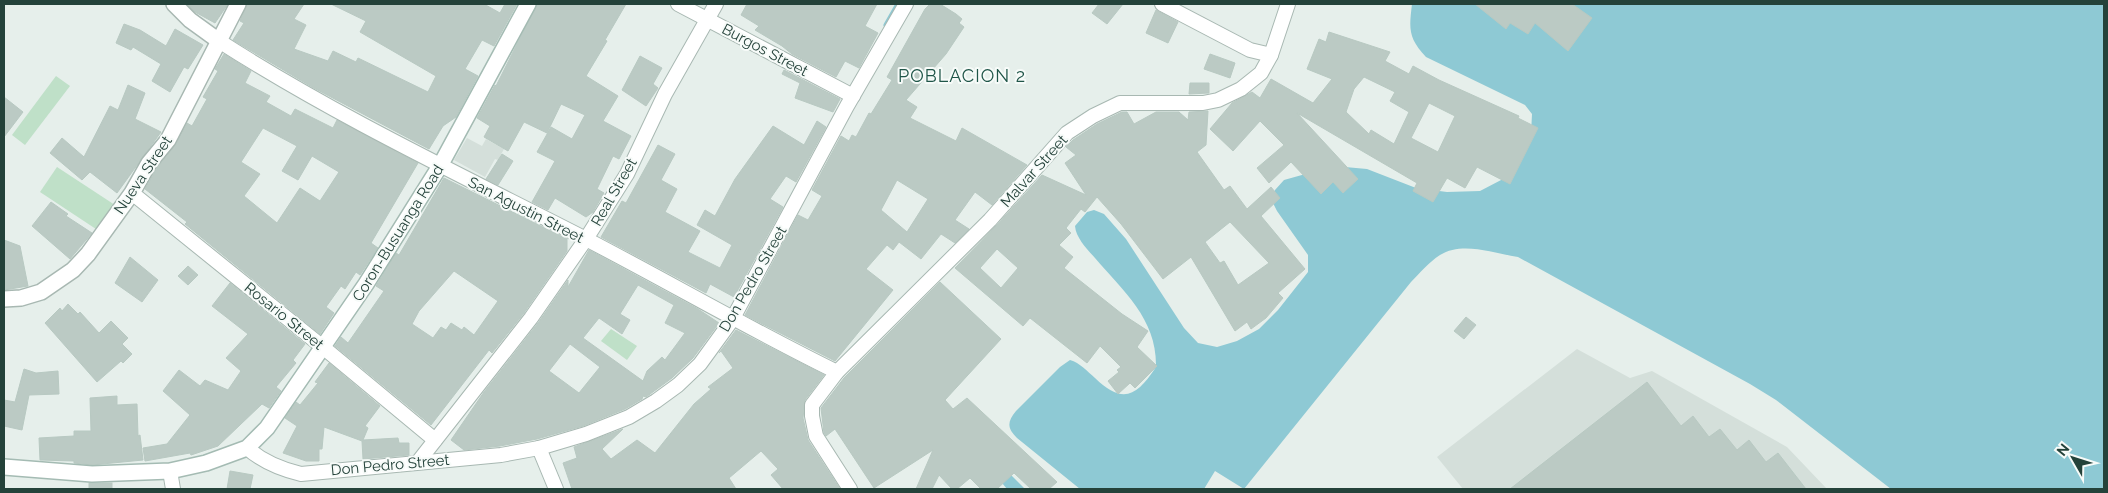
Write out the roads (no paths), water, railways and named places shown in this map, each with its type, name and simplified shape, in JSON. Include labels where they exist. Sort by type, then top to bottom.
[{"type":"main road","points":[[174,4],[190,20],[219,41]]},
{"type":"main road","name":"Nueva Street","points":[[4,299],[21,298],[41,292],[73,270],[88,254],[132,193],[149,163],[168,140],[238,4]]},
{"type":"main road","name":"Coron-Busuanga Road","points":[[247,448],[268,428],[366,284],[440,166],[528,4]]},
{"type":"main road","points":[[4,467],[92,474],[170,471],[206,462],[247,448]]},
{"type":"street","name":"Burgos Street","points":[[678,4],[853,96]]},
{"type":"street","name":"Real Street","points":[[418,462],[531,318],[586,240],[626,174],[665,94],[716,4]]},
{"type":"street","name":"Don Pedro Street","points":[[247,448],[259,458],[282,470],[301,474],[501,455],[539,448],[586,434],[629,417],[656,401],[678,385],[700,364],[732,320],[853,96],[906,4]]},
{"type":"street","points":[[1162,4],[1250,50],[1271,55]]},
{"type":"street","name":"Malvar Street","points":[[850,489],[816,436],[812,416],[812,405],[837,372],[984,226],[1068,133],[1093,116],[1120,103],[1203,103],[1218,100],[1252,82],[1261,73],[1271,55],[1288,4]]},
{"type":"street","name":"San Agustin Street","points":[[219,41],[279,79],[440,166],[586,240],[623,261],[670,283],[732,320],[837,372]]},
{"type":"street","name":"Rosario Street","points":[[132,193],[435,440]]},
{"type":"street","points":[[539,448],[556,489]]},
{"type":"street","points":[[170,471],[173,489]]},
{"type":"water","points":[[1412,4],[2104,4],[2104,489],[1891,489],[1776,400],[1750,384],[1518,257],[1468,248],[1449,251],[1440,255],[1428,264],[1411,282],[1244,489],[1215,471],[1204,489],[1080,489],[1017,438],[1009,425],[1013,415],[1060,367],[1070,360],[1080,365],[1114,392],[1122,394],[1129,394],[1136,390],[1156,367],[1155,350],[1145,320],[1137,307],[1085,247],[1077,235],[1075,226],[1087,212],[1094,210],[1104,214],[1126,239],[1184,328],[1198,343],[1217,347],[1237,341],[1259,329],[1278,310],[1308,272],[1308,255],[1277,211],[1271,199],[1275,190],[1284,180],[1334,166],[1367,169],[1416,188],[1447,192],[1480,191],[1503,179],[1531,134],[1532,114],[1525,105],[1426,57],[1416,44],[1411,33]]},
{"type":"water","points":[[996,460],[1025,489],[1007,489],[988,466]]},
{"type":"waterway","points":[[886,25],[898,4]]},
{"type":"district","name":"POBLACION 2","points":[[962,76]]}]
